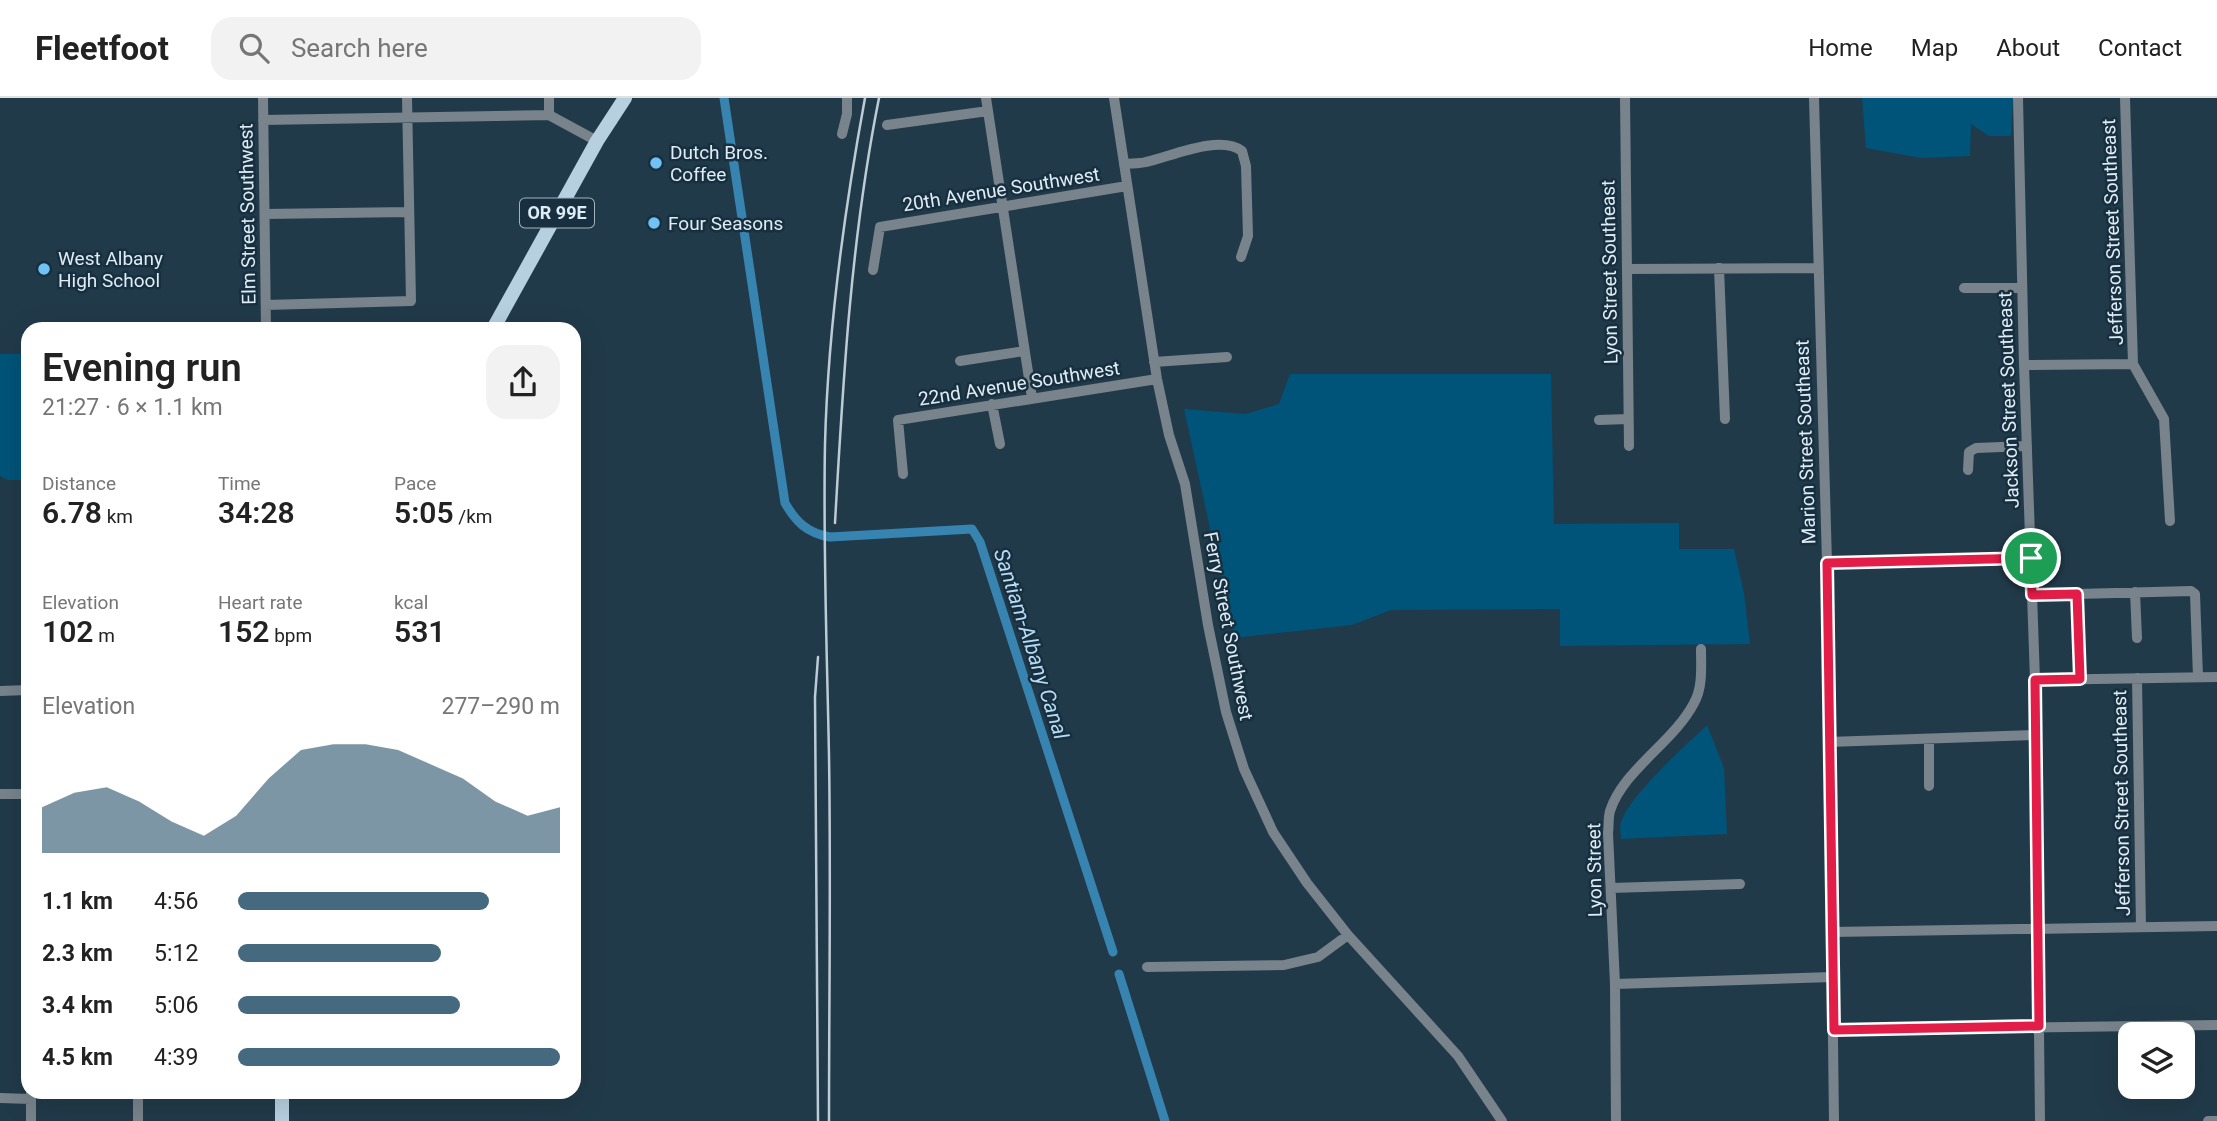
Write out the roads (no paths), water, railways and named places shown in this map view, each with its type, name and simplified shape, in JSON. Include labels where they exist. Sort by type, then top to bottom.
[{"type":"main road","name":"OR 99E","points":[[497,322],[597,141],[625,98]]},
{"type":"main road","points":[[282,1099],[282,1121]]},
{"type":"street","name":"Elm Street Southwest","points":[[263,98],[266,322]]},
{"type":"street","points":[[266,305],[411,300],[407,98]]},
{"type":"street","points":[[549,98],[549,115]]},
{"type":"street","points":[[842,134],[847,114],[847,98]]},
{"type":"street","points":[[986,98],[1032,398]]},
{"type":"street","name":"Ferry Street Southwest","points":[[1114,98],[1157,379],[1169,435],[1185,484],[1226,712],[1244,769],[1273,832],[1307,883],[1348,935],[1458,1056],[1502,1121]]},
{"type":"street","name":"Lyon Street Southeast","points":[[1625,98],[1629,446]]},
{"type":"street","name":"Marion Street Southeast","points":[[1814,98],[1827,563],[1834,1121]]},
{"type":"street","name":"Jackson Street Southeast","points":[[2018,98],[2035,680],[2040,1121]]},
{"type":"street","name":"Jefferson Street Southeast","points":[[2125,98],[2133,364]]},
{"type":"street","points":[[887,125],[988,111]]},
{"type":"street","points":[[263,120],[549,115],[597,141]]},
{"type":"street","points":[[1124,164],[1145,162],[1198,148],[1232,146],[1242,151],[1246,166],[1248,236],[1241,257]]},
{"type":"street","name":"20th Avenue Southwest","points":[[873,270],[880,227],[1127,186]]},
{"type":"street","points":[[265,214],[410,212]]},
{"type":"street","points":[[1719,268],[1725,419]]},
{"type":"street","points":[[1627,269],[1817,268]]},
{"type":"street","points":[[1964,288],[2022,289]]},
{"type":"street","points":[[960,361],[1024,351]]},
{"type":"street","points":[[1154,362],[1227,357]]},
{"type":"street","points":[[2024,365],[2133,364],[2164,419],[2171,521]]},
{"type":"street","name":"22nd Avenue Southwest","points":[[902,474],[898,420],[1157,379]]},
{"type":"street","points":[[992,404],[1000,444]]},
{"type":"street","points":[[1599,420],[1628,419]]},
{"type":"street","points":[[1968,470],[1969,452],[1976,448],[2027,446]]},
{"type":"street","points":[[1827,563],[2031,558]]},
{"type":"street","points":[[2032,595],[2191,591],[2195,594],[2198,677]]},
{"type":"street","points":[[2135,593],[2137,638]]},
{"type":"street","points":[[2077,594],[2080,679]]},
{"type":"street","name":"Lyon Street","points":[[1616,1121],[1615,984],[1608,833],[1610,811],[1619,793],[1682,721],[1695,702],[1700,686],[1701,649]]},
{"type":"street","points":[[2035,680],[2217,677]]},
{"type":"street","name":"Jefferson Street Southeast","points":[[2137,678],[2141,927]]},
{"type":"street","points":[[0,691],[21,690]]},
{"type":"street","points":[[1828,742],[2035,735]]},
{"type":"street","points":[[1929,738],[1929,786]]},
{"type":"street","points":[[0,794],[21,794]]},
{"type":"street","points":[[1611,888],[1740,884]]},
{"type":"street","points":[[1832,932],[2217,926]]},
{"type":"street","points":[[1147,967],[1284,965],[1318,957],[1348,935]]},
{"type":"street","points":[[1615,984],[1832,976]]},
{"type":"street","points":[[1834,1030],[2217,1025]]},
{"type":"street","points":[[0,1098],[21,1096]]},
{"type":"street","points":[[31,1099],[31,1121]]},
{"type":"street","points":[[138,1099],[138,1121]]},
{"type":"street","points":[[2208,1121],[2217,1121]]},
{"type":"waterway","name":"Santiam-Albany Canal","points":[[724,98],[785,503],[803,526],[830,537],[972,529],[980,542],[1113,952]]},
{"type":"waterway","name":"Santiam-Albany Canal","points":[[1119,974],[1165,1121]]},
{"type":"railway","points":[[829,1121],[830,802],[825,444],[838,270],[865,98]]},
{"type":"railway","points":[[835,523],[855,256],[879,98]]},
{"type":"railway","points":[[818,657],[815,697],[818,1121]]},
{"type":"place","name":"Dutch Bros. Coffee","points":[[656,163]]},
{"type":"place","name":"Four Seasons","points":[[654,223]]},
{"type":"place","name":"West Albany High School","points":[[44,269]]}]
